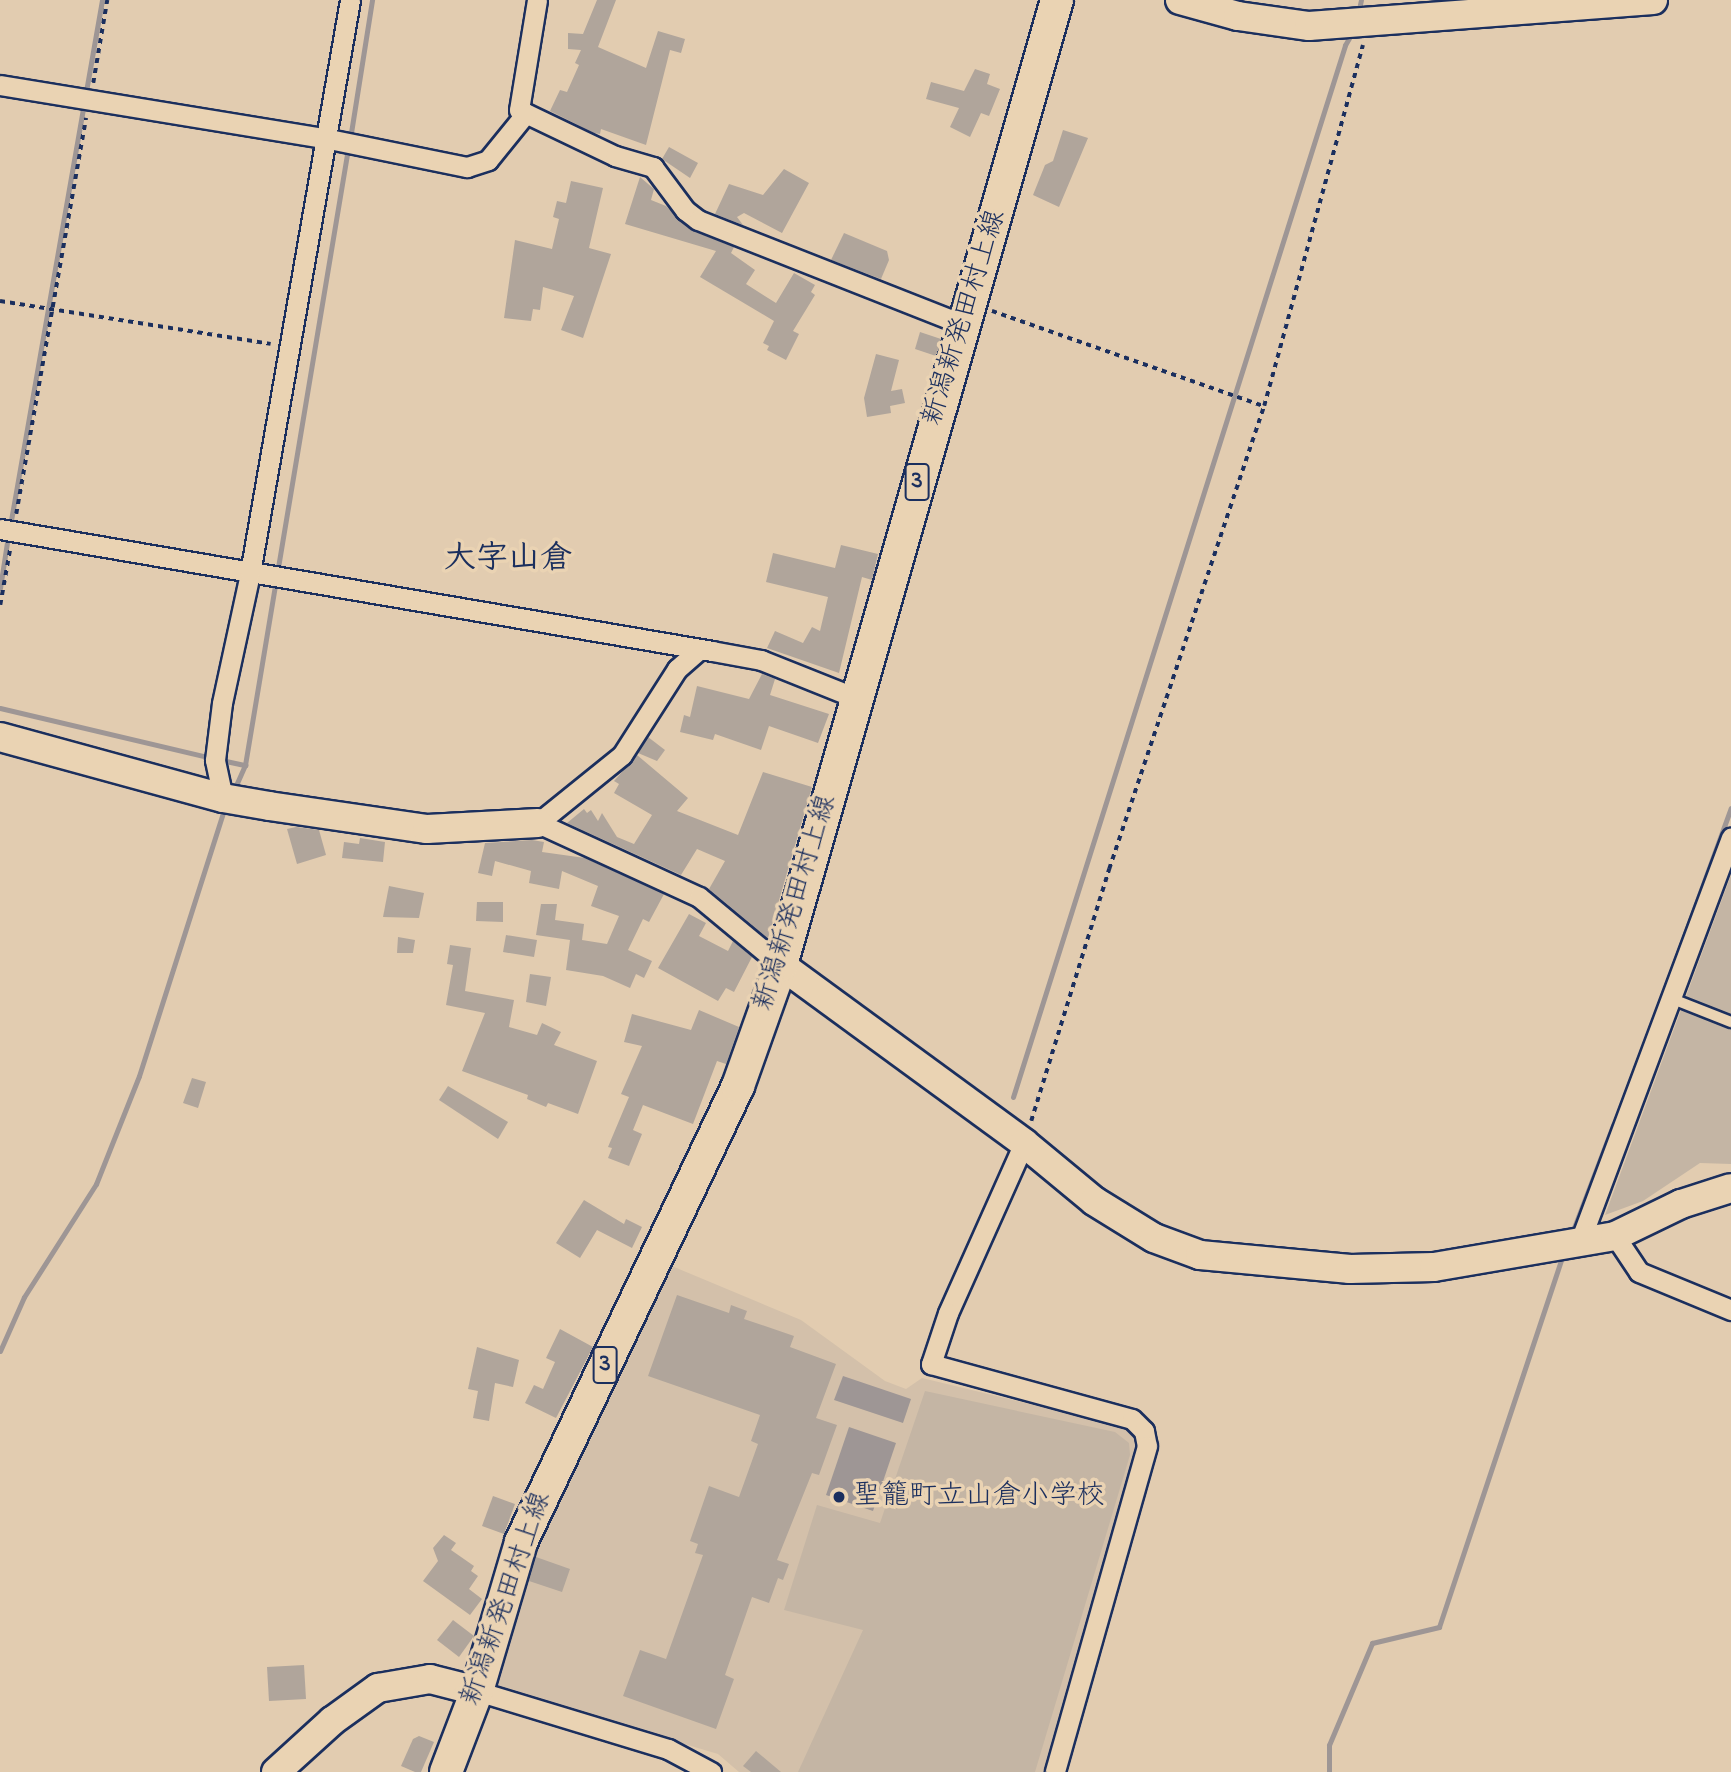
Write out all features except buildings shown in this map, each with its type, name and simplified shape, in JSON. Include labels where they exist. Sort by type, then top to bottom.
[{"type":"main road","name":"新潟新発田村上線","points":[[446,1772],[477,1691],[521,1542],[738,1086],[781,965],[1057,0]]},
{"type":"street","points":[[223,798],[215,760],[222,703],[250,573],[350,0]]},
{"type":"street","points":[[537,0],[519,110],[615,156],[653,167],[685,210],[698,220],[967,314]]},
{"type":"street","points":[[1180,0],[1238,16],[1309,26],[1368,24],[1653,0]]},
{"type":"street","points":[[0,85],[324,138],[467,167],[480,166],[526,113]]},
{"type":"street","points":[[9,529],[761,660],[856,698]]},
{"type":"street","points":[[538,823],[622,755],[677,669],[698,651]]},
{"type":"street","points":[[0,737],[223,798],[427,829],[538,823],[699,897],[781,965],[1024,1143],[1094,1200],[1154,1238],[1200,1255],[1403,1270],[1579,1244],[1615,1236],[1681,1204],[1731,1188]]},
{"type":"street","points":[[1579,1244],[1731,838]]},
{"type":"street","points":[[1024,1143],[930,1364],[1132,1419],[1143,1431],[1147,1446],[1055,1772]]},
{"type":"street","points":[[1615,1236],[1640,1272],[1731,1310]]},
{"type":"street","points":[[276,1772],[332,1721],[378,1688],[430,1679],[668,1749],[711,1772]]},
{"type":"lane","points":[[1671,998],[1731,1022]]},
{"type":"path","points":[[90,96],[107,0]]},
{"type":"path","points":[[1024,1143],[1118,843],[1264,406],[1368,24]]},
{"type":"path","points":[[0,605],[9,529],[88,110]]},
{"type":"path","points":[[0,301],[289,347]]},
{"type":"path","points":[[967,314],[1264,406]]},
{"type":"shaded area","points":[[1731,875],[1731,1164],[1700,1163],[1643,1201],[1605,1215]]},
{"type":"shaded area","name":"聖籠町立山倉小学校","points":[[667,1264],[801,1320],[885,1381],[906,1389],[922,1378],[1133,1429],[1141,1441],[1046,1772],[739,1772],[718,1754],[490,1686],[530,1541]]},
{"type":"shaded area","points":[[843,1376],[911,1399],[903,1423],[834,1400]]},
{"type":"shaded area","points":[[925,1391],[1115,1432],[1129,1443],[1130,1455],[1035,1772],[798,1772],[863,1630],[784,1610],[817,1505],[880,1523]]},
{"type":"shaded area","points":[[849,1427],[896,1443],[873,1511],[826,1495]]},
{"type":"waterway","points":[[10,526],[102,0]]},
{"type":"waterway","points":[[350,139],[372,0]]},
{"type":"waterway","points":[[1358,14],[1361,0]]},
{"type":"waterway","points":[[1013,1097],[1345,45],[1352,33]]},
{"type":"waterway","points":[[233,792],[245,765],[348,148]]},
{"type":"waterway","points":[[0,588],[8,536]]},
{"type":"waterway","points":[[0,708],[211,758]]},
{"type":"waterway","points":[[221,760],[245,765]]},
{"type":"waterway","points":[[0,1351],[24,1297],[96,1184],[139,1076],[225,807]]},
{"type":"waterway","points":[[1646,1041],[1731,808]]},
{"type":"waterway","points":[[1572,1233],[1613,1125]]},
{"type":"waterway","points":[[1329,1772],[1329,1745],[1372,1643],[1439,1627],[1563,1255]]},
{"type":"place","name":"聖籠町立山倉小学校","points":[[839,1497]]},
{"type":"district","name":"大字山倉","points":[[508,560]]}]
